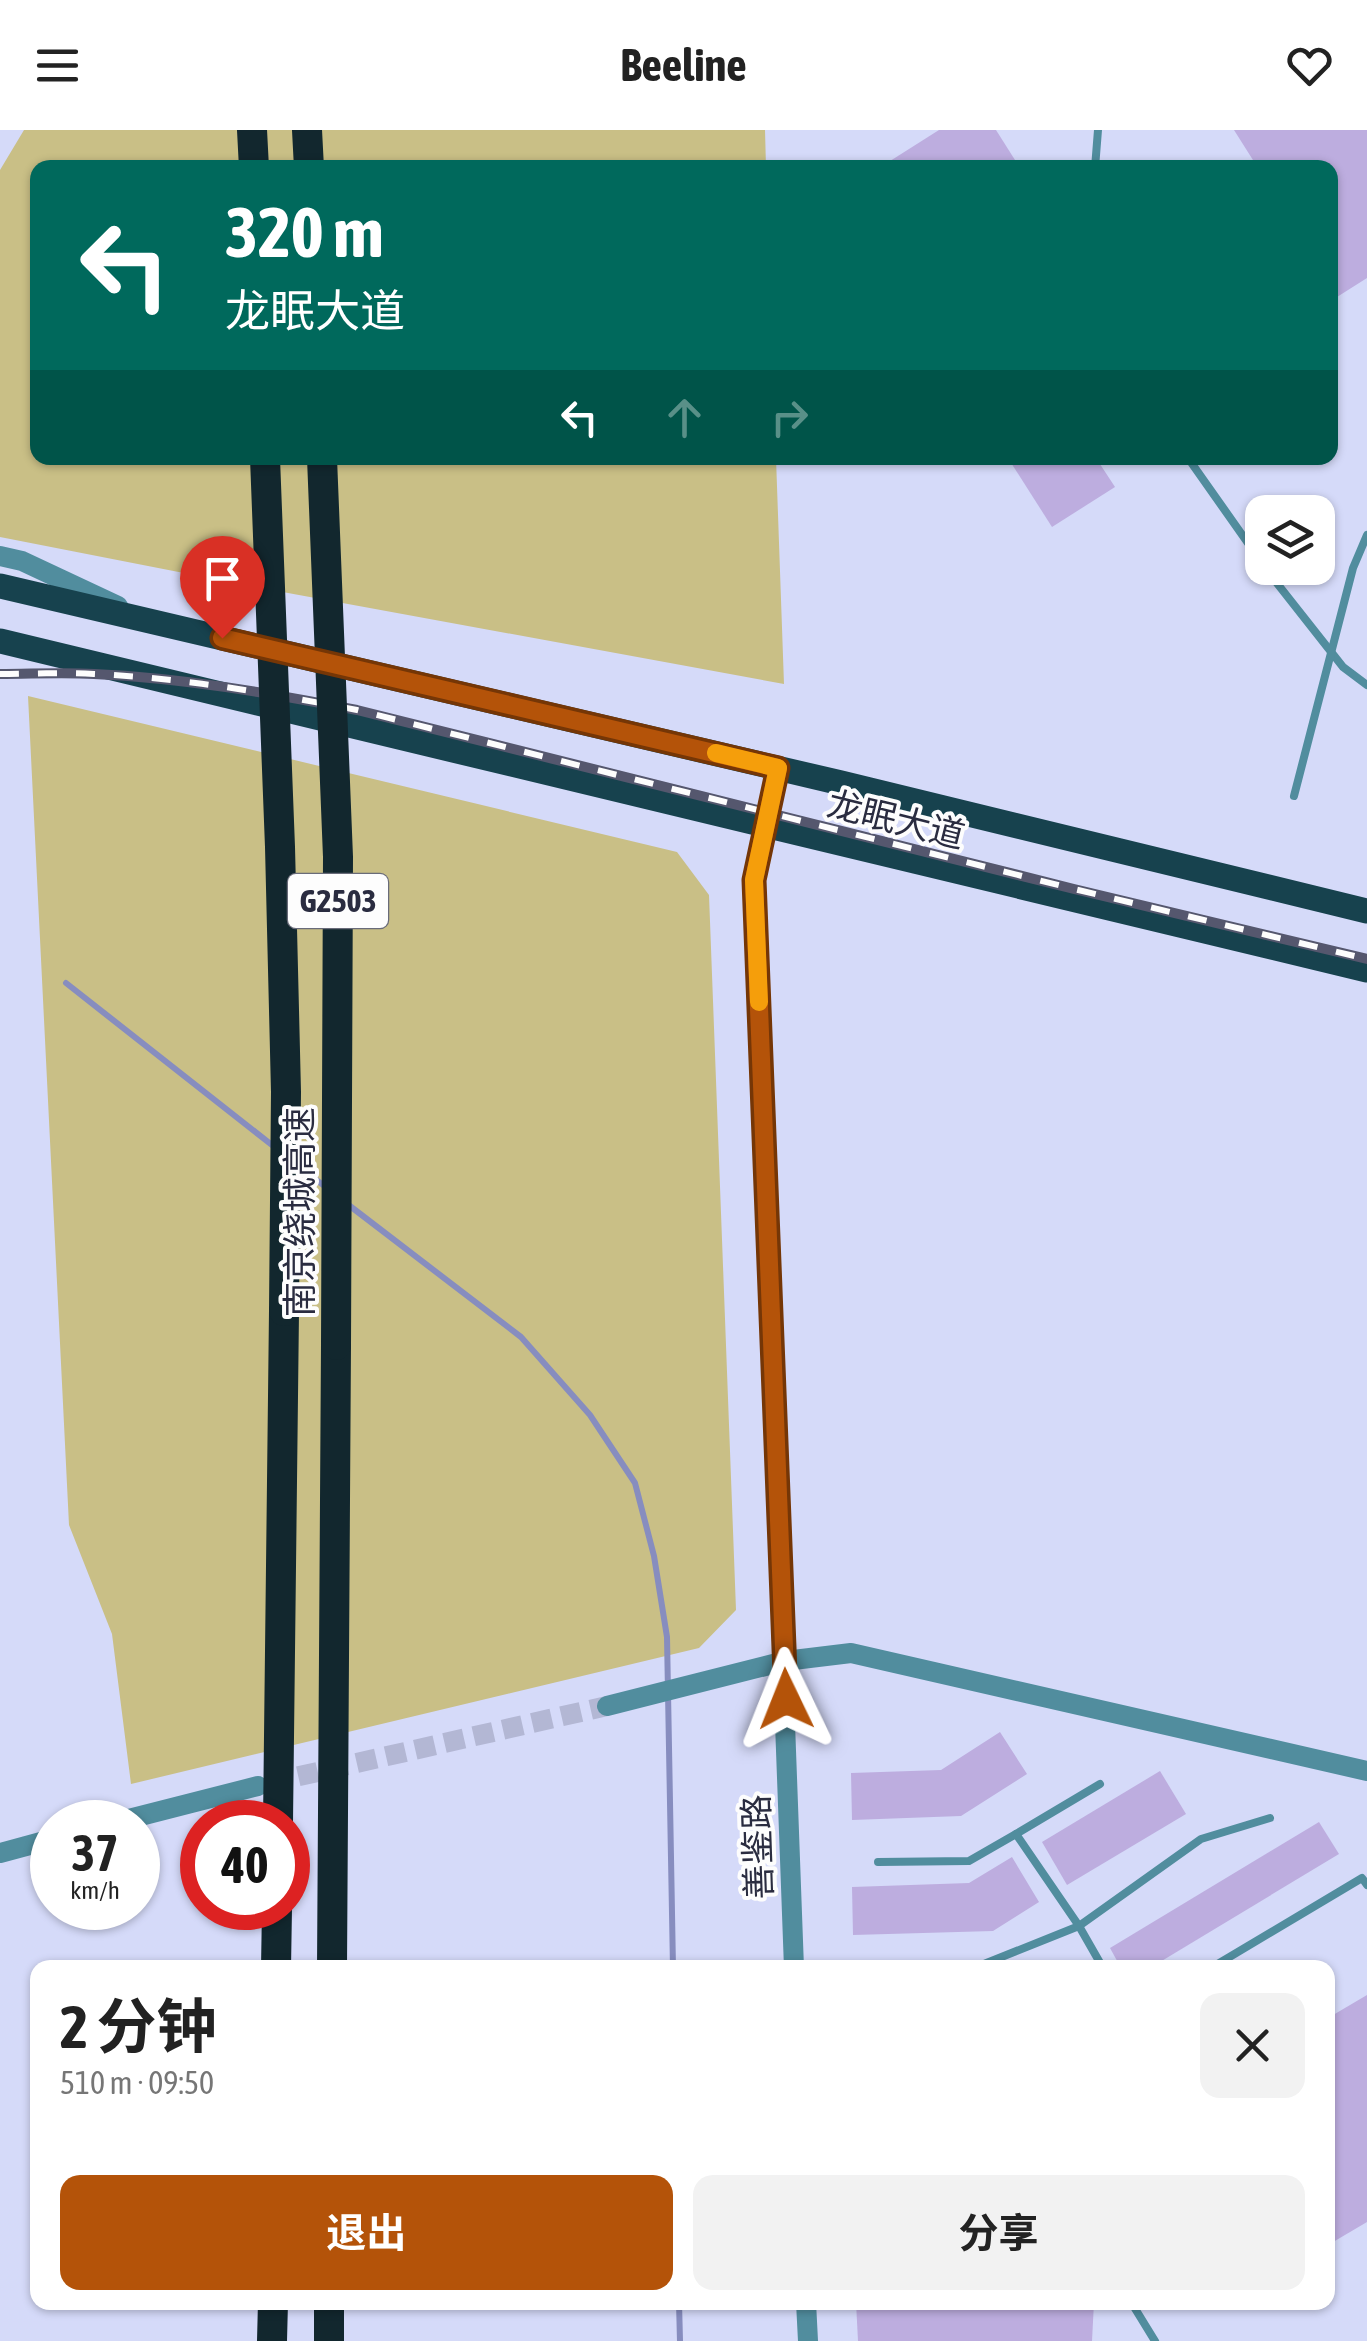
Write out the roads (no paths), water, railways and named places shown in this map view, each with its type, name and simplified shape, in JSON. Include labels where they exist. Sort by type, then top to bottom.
[{"type":"highway","points":[[252,130],[254,160]]},
{"type":"highway","points":[[307,130],[309,160]]},
{"type":"highway","name":"南京绕城高速","points":[[265,465],[286,1073],[278,1800]]},
{"type":"highway","name":"南京绕城高速","points":[[322,465],[338,858],[332,1960]]},
{"type":"highway","points":[[276,1960],[277,1930]]},
{"type":"highway","points":[[272,2341],[273,2310]]},
{"type":"highway","points":[[329,2310],[329,2341]]},
{"type":"main road","name":"龙眠大道","points":[[0,586],[1367,911]]},
{"type":"main road","name":"龙眠大道","points":[[0,641],[1367,970]]},
{"type":"street","points":[[0,556],[22,561],[146,620]]},
{"type":"street","name":"善鉴路","points":[[778,768],[754,880],[794,1960]]},
{"type":"street","points":[[607,1706],[784,1661],[851,1652],[1367,1770]]},
{"type":"street","points":[[160,1811],[258,1786]]},
{"type":"street","points":[[0,1853],[30,1846]]},
{"type":"street","points":[[806,2310],[808,2341]]},
{"type":"lane","points":[[1096,160],[1098,130]]},
{"type":"lane","points":[[1193,465],[1245,539]]},
{"type":"lane","points":[[1294,796],[1353,568],[1367,535]]},
{"type":"lane","points":[[1279,585],[1343,666],[1367,684]]},
{"type":"lane","points":[[878,1862],[969,1861],[1100,1784]]},
{"type":"lane","points":[[994,1960],[1079,1926],[1201,1839],[1270,1818]]},
{"type":"lane","points":[[1016,1834],[1098,1960]]},
{"type":"lane","points":[[1226,1960],[1365,1881]]},
{"type":"lane","points":[[1136,2310],[1155,2341]]},
{"type":"waterway","points":[[66,983],[277,1149]]},
{"type":"waterway","points":[[295,1163],[328,1189]]},
{"type":"waterway","points":[[346,1203],[521,1337],[590,1415],[635,1483],[654,1556],[667,1637],[673,1960]]},
{"type":"waterway","points":[[679,2310],[680,2341]]},
{"type":"tunnel","points":[[269,1783],[607,1706]]},
{"type":"railway","points":[[0,674],[82,673],[160,679],[357,710],[1367,959]]}]
